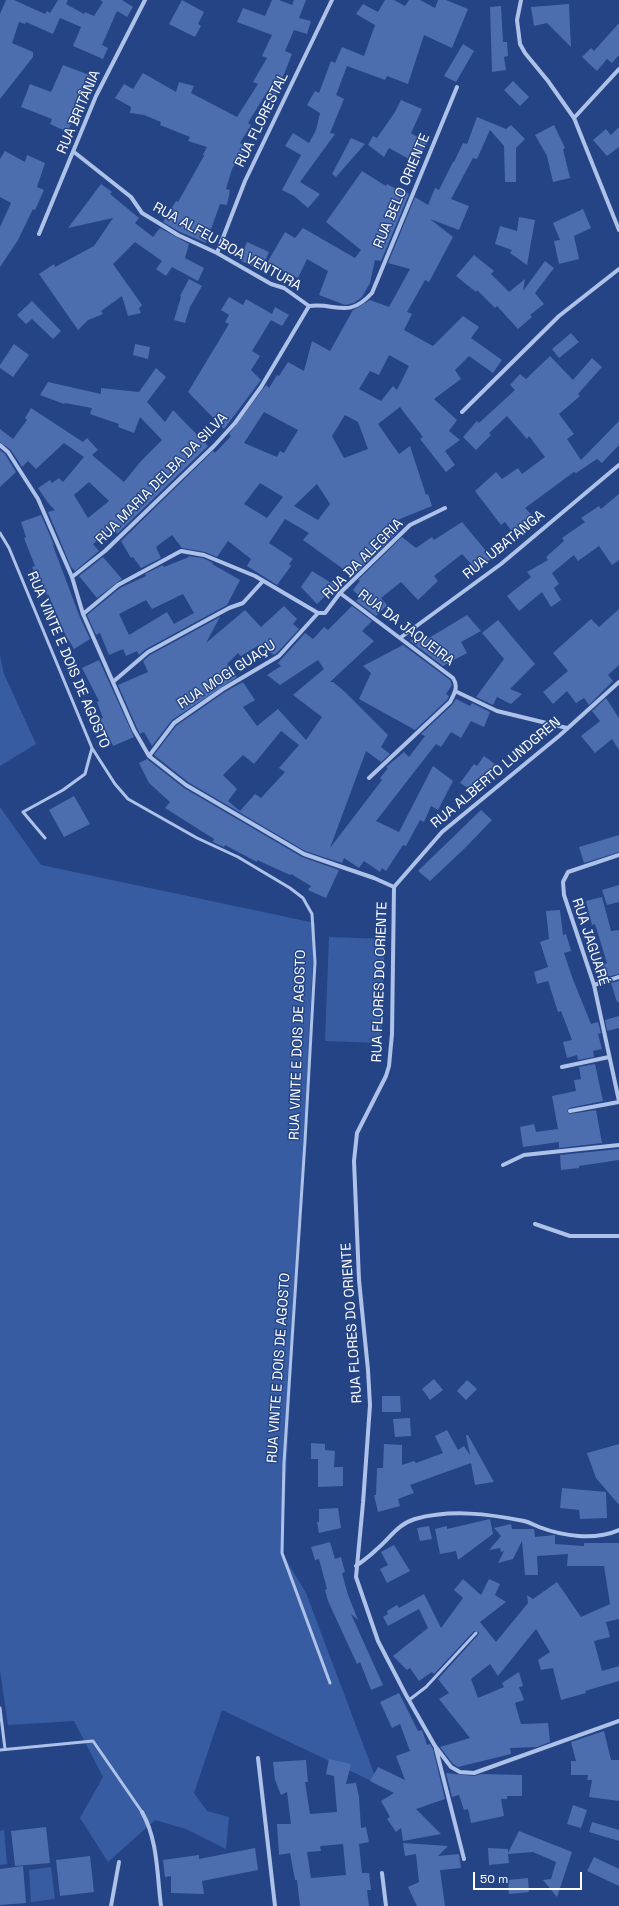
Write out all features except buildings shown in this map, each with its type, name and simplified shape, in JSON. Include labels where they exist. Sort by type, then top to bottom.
[{"type":"street","name":"RUA BRITÂNIA","points":[[39,234],[96,96],[145,0]]},
{"type":"street","name":"RUA FLORESTAL","points":[[217,253],[245,181],[332,0]]},
{"type":"street","points":[[521,0],[517,20],[517,33],[520,44],[525,53],[548,81],[574,118],[619,230]]},
{"type":"street","points":[[574,118],[619,69]]},
{"type":"street","name":"RUA BELO ORIENTE","points":[[364,301],[372,293],[457,87]]},
{"type":"street","name":"RUA ALFEU BOA VENTURA","points":[[74,152],[131,197],[142,213],[178,235],[217,253],[271,284],[284,288],[309,306],[315,305],[340,309],[351,308],[364,301]]},
{"type":"street","points":[[462,412],[559,316],[619,269]]},
{"type":"street","name":"RUA MARIA DELBA DA SILVA","points":[[72,577],[105,551],[214,446],[234,423],[261,386],[309,306]]},
{"type":"street","points":[[0,445],[8,452],[38,499],[72,577],[83,614],[114,681],[134,730],[148,756],[186,785],[304,854],[374,878],[394,887]]},
{"type":"street","name":"RUA UBATANGA","points":[[400,638],[501,564],[619,465]]},
{"type":"street","name":"RUA DA ALEGRIA","points":[[318,614],[325,613],[340,593],[410,525],[445,508]]},
{"type":"street","points":[[83,614],[118,585],[181,551],[204,555],[263,581],[318,614]]},
{"type":"street","points":[[114,681],[148,652],[229,608],[243,603],[263,581]]},
{"type":"street","name":"RUA DA JAQUEIRA","points":[[340,593],[453,678],[456,682],[455,691]]},
{"type":"street","name":"RUA MOGI GUAÇU","points":[[148,756],[174,723],[223,689],[279,656],[318,614]]},
{"type":"street","name":"RUA ALBERTO LUNDGREN","points":[[394,887],[442,832],[568,728],[619,682]]},
{"type":"street","points":[[369,778],[450,702],[455,691],[497,711],[568,728]]},
{"type":"street","name":"RUA JAGUARÉ","points":[[619,855],[578,868],[568,872],[564,877],[564,895],[594,985],[619,1101]]},
{"type":"street","name":"RUA FLORES DO ORIENTE","points":[[394,887],[392,1034],[389,1066],[386,1076],[357,1133],[354,1161],[359,1280],[370,1405],[356,1577],[378,1641],[408,1700],[435,1746]]},
{"type":"street","points":[[594,985],[619,977]]},
{"type":"street","points":[[562,1067],[609,1057]]},
{"type":"street","points":[[570,1111],[619,1101]]},
{"type":"street","points":[[503,1165],[524,1155],[619,1145]]},
{"type":"street","points":[[535,1224],[570,1236],[619,1236]]},
{"type":"street","points":[[356,1566],[401,1526],[415,1519],[442,1514],[479,1514],[526,1521],[539,1527],[574,1536],[596,1536],[611,1534],[619,1530]]},
{"type":"street","points":[[435,1746],[451,1766],[460,1772],[474,1773],[619,1721]]},
{"type":"street","points":[[435,1746],[464,1859]]},
{"type":"street","points":[[258,1758],[275,1906]]},
{"type":"street","points":[[142,1812],[149,1824],[153,1840],[161,1906]]},
{"type":"street","points":[[111,1906],[119,1862]]},
{"type":"street","points":[[382,1873],[386,1906]]},
{"type":"lane","name":"RUA VINTE E DOIS DE AGOSTO","points":[[0,533],[12,556],[92,748],[115,784],[128,798],[197,838],[238,857],[290,888],[303,898],[312,914],[315,962],[284,1463],[282,1553],[330,1683]]},
{"type":"lane","points":[[45,838],[23,812],[63,790],[85,774],[92,748]]},
{"type":"lane","points":[[408,1700],[426,1688],[476,1633]]},
{"type":"lane","points":[[0,1708],[5,1749]]},
{"type":"lane","points":[[0,1750],[93,1742],[142,1812]]},
{"type":"shaded area","points":[[0,656],[4,674],[36,744],[0,766]]},
{"type":"shaded area","points":[[0,807],[41,865],[315,923],[282,1553],[306,1593],[378,1784],[222,1710],[194,1793],[207,1811],[229,1817],[226,1849],[186,1829],[155,1820],[108,1862],[80,1818],[103,1777],[74,1721],[8,1725],[0,1670]]},
{"type":"shaded area","points":[[329,937],[385,939],[381,1043],[325,1041]]},
{"type":"shaded area","points":[[4,1830],[7,1864],[0,1865],[0,1831]]},
{"type":"shaded area","points":[[51,1867],[55,1899],[31,1902],[29,1870]]}]
